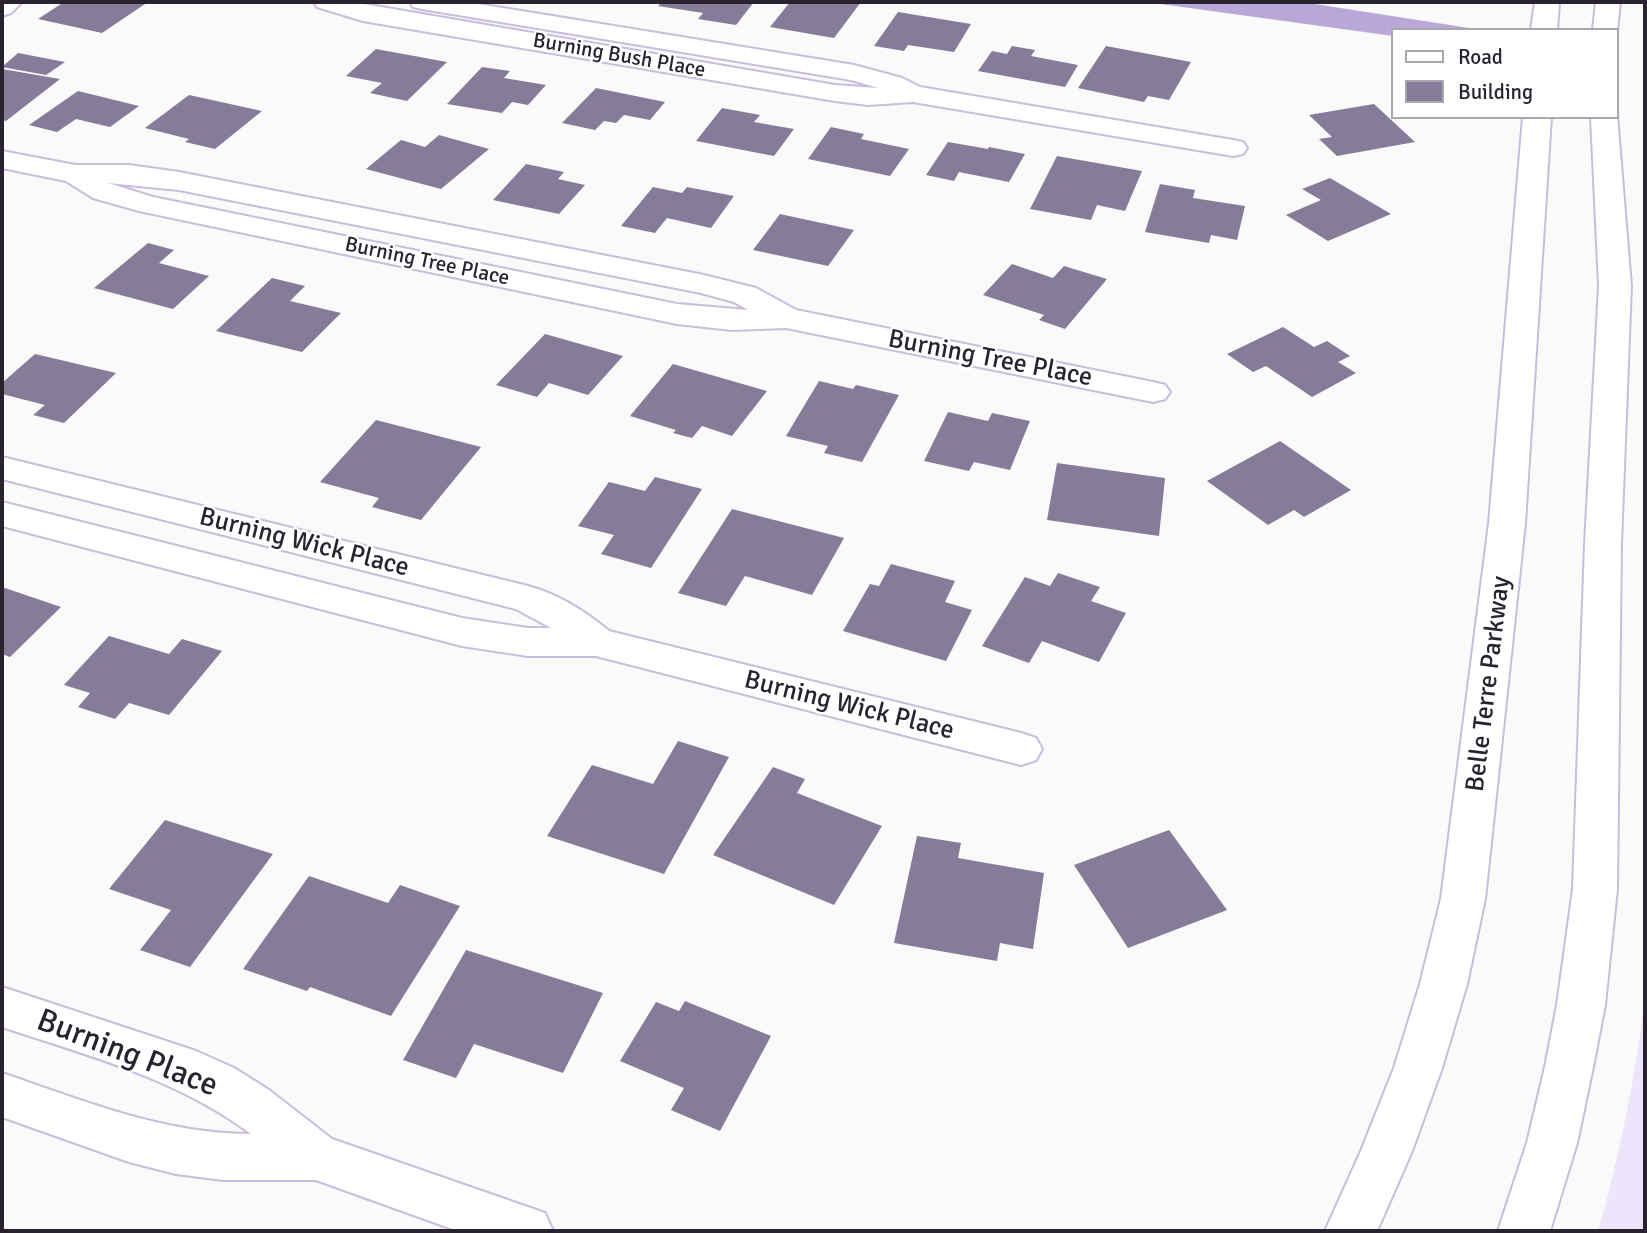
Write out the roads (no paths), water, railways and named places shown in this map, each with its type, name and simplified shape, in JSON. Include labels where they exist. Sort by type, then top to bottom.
[{"type":"street","points":[[2,8],[10,2]]},
{"type":"street","name":"Burning Bush Place","points":[[326,2],[363,13],[835,93],[876,97],[913,94],[1233,148]]},
{"type":"street","name":"Burning Bush Place","points":[[422,2],[854,73],[893,84],[913,94]]},
{"type":"street","points":[[1544,28],[1547,2]]},
{"type":"street","points":[[1606,28],[1608,2]]},
{"type":"street","name":"Belle Terre Parkway","points":[[1351,1231],[1407,1098],[1456,938],[1463,899],[1507,523],[1537,119]]},
{"type":"street","points":[[1524,1231],[1552,1143],[1569,1067],[1581,1004],[1595,889],[1603,544],[1615,286],[1605,119]]},
{"type":"street","name":"Burning Tree Place","points":[[2,160],[75,174],[129,174],[179,181],[690,282],[745,295],[786,318],[1153,392]]},
{"type":"street","name":"Burning Wick Place","points":[[2,468],[528,599],[574,623],[596,642]]},
{"type":"street","name":"Burning Wick Place","points":[[2,514],[462,632],[528,642],[596,642],[1021,749]]},
{"type":"street","name":"Burning Place","points":[[2,1007],[181,1066],[244,1100],[279,1124],[316,1157]]},
{"type":"street","name":"Burning Place","points":[[2,1095],[129,1139],[176,1151],[223,1157],[316,1157],[527,1231]]}]
